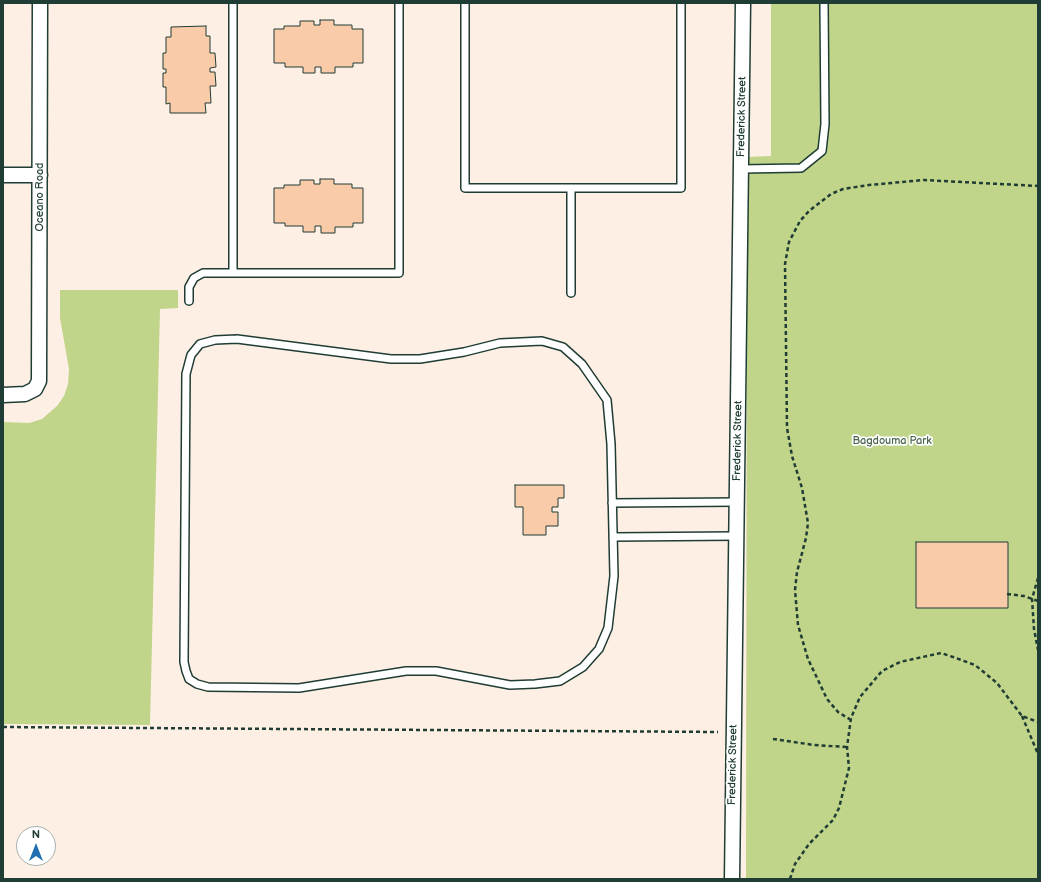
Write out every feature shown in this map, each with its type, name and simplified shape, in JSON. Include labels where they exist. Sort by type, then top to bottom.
[{"type":"street","name":"Oceano Road","points":[[3,395],[25,394],[35,390],[39,380],[40,3]]},
{"type":"street","name":"Frederick Street","points":[[732,879],[743,3]]},
{"type":"street","points":[[3,175],[40,175]]},
{"type":"lane","points":[[232,3],[232,273]]},
{"type":"lane","points":[[189,301],[189,287],[194,278],[203,273],[399,273],[399,3]]},
{"type":"lane","points":[[465,3],[465,188],[680,188],[680,3]]},
{"type":"lane","points":[[741,169],[801,168],[822,151],[825,124],[824,3]]},
{"type":"lane","points":[[571,188],[571,293]]},
{"type":"lane","points":[[237,339],[391,359],[420,359],[464,352],[500,343],[542,341],[563,347],[582,364],[607,400],[611,444],[612,503],[614,576],[608,628],[599,649],[583,667],[560,681],[510,685],[436,671],[406,670],[299,688],[208,687],[197,684],[189,679],[186,671],[186,374],[191,355],[200,344],[215,340],[237,339]]},
{"type":"lane","points":[[612,503],[737,502]]},
{"type":"lane","points":[[613,537],[737,536]]},
{"type":"path","points":[[851,720],[838,712],[827,699],[808,659],[798,625],[795,590],[797,572],[806,538],[808,523],[802,488],[792,456],[787,428],[785,264],[790,242],[800,221],[809,211],[830,194],[844,189],[924,180],[1038,186]]},
{"type":"path","points":[[1038,578],[1032,599],[1034,629],[1038,650]]},
{"type":"path","points":[[1007,594],[1038,601]]},
{"type":"path","points":[[790,879],[795,864],[809,844],[833,820],[839,808],[849,768],[847,747],[851,720],[860,697],[882,672],[900,662],[941,653],[975,665],[997,683],[1022,716],[1038,754]]},
{"type":"path","points":[[1022,716],[1038,722]]},
{"type":"path","points":[[3,727],[734,732]]},
{"type":"path","points":[[774,739],[814,745],[847,747]]},
{"type":"green space","name":"Bagdouma Park","points":[[771,3],[1038,3],[1038,879],[746,879],[747,157],[771,156]]},
{"type":"green space","points":[[60,290],[178,290],[178,308],[160,309],[150,725],[3,724],[3,422],[29,423],[42,419],[57,406],[64,396],[68,384],[69,369],[60,318]]},
{"type":"building","points":[[320,20],[334,20],[334,25],[352,25],[352,29],[363,29],[363,63],[353,63],[353,67],[335,67],[335,73],[321,73],[321,67],[315,67],[315,73],[303,73],[303,67],[285,67],[285,63],[274,63],[274,29],[284,29],[284,26],[300,26],[300,21],[314,21],[314,25],[320,25]]},
{"type":"building","points":[[206,26],[206,36],[210,36],[210,53],[215,53],[216,67],[210,68],[210,72],[215,72],[216,86],[210,86],[211,103],[205,103],[206,113],[170,113],[170,103],[166,104],[166,87],[163,87],[163,73],[166,73],[166,69],[163,69],[163,53],[166,53],[166,37],[171,37],[171,27]]},
{"type":"building","points":[[320,179],[334,179],[334,184],[352,184],[352,188],[363,188],[363,223],[353,223],[353,227],[335,227],[335,233],[321,233],[321,226],[315,226],[315,232],[303,232],[303,226],[285,226],[285,223],[274,223],[274,188],[284,188],[284,185],[300,185],[300,180],[314,180],[314,184],[320,184]]},
{"type":"building","points":[[515,485],[564,485],[564,498],[558,498],[558,507],[552,507],[552,512],[558,512],[558,526],[546,526],[546,535],[523,535],[523,507],[515,507]]},
{"type":"building","points":[[916,542],[1008,542],[1008,608],[916,608]]}]
